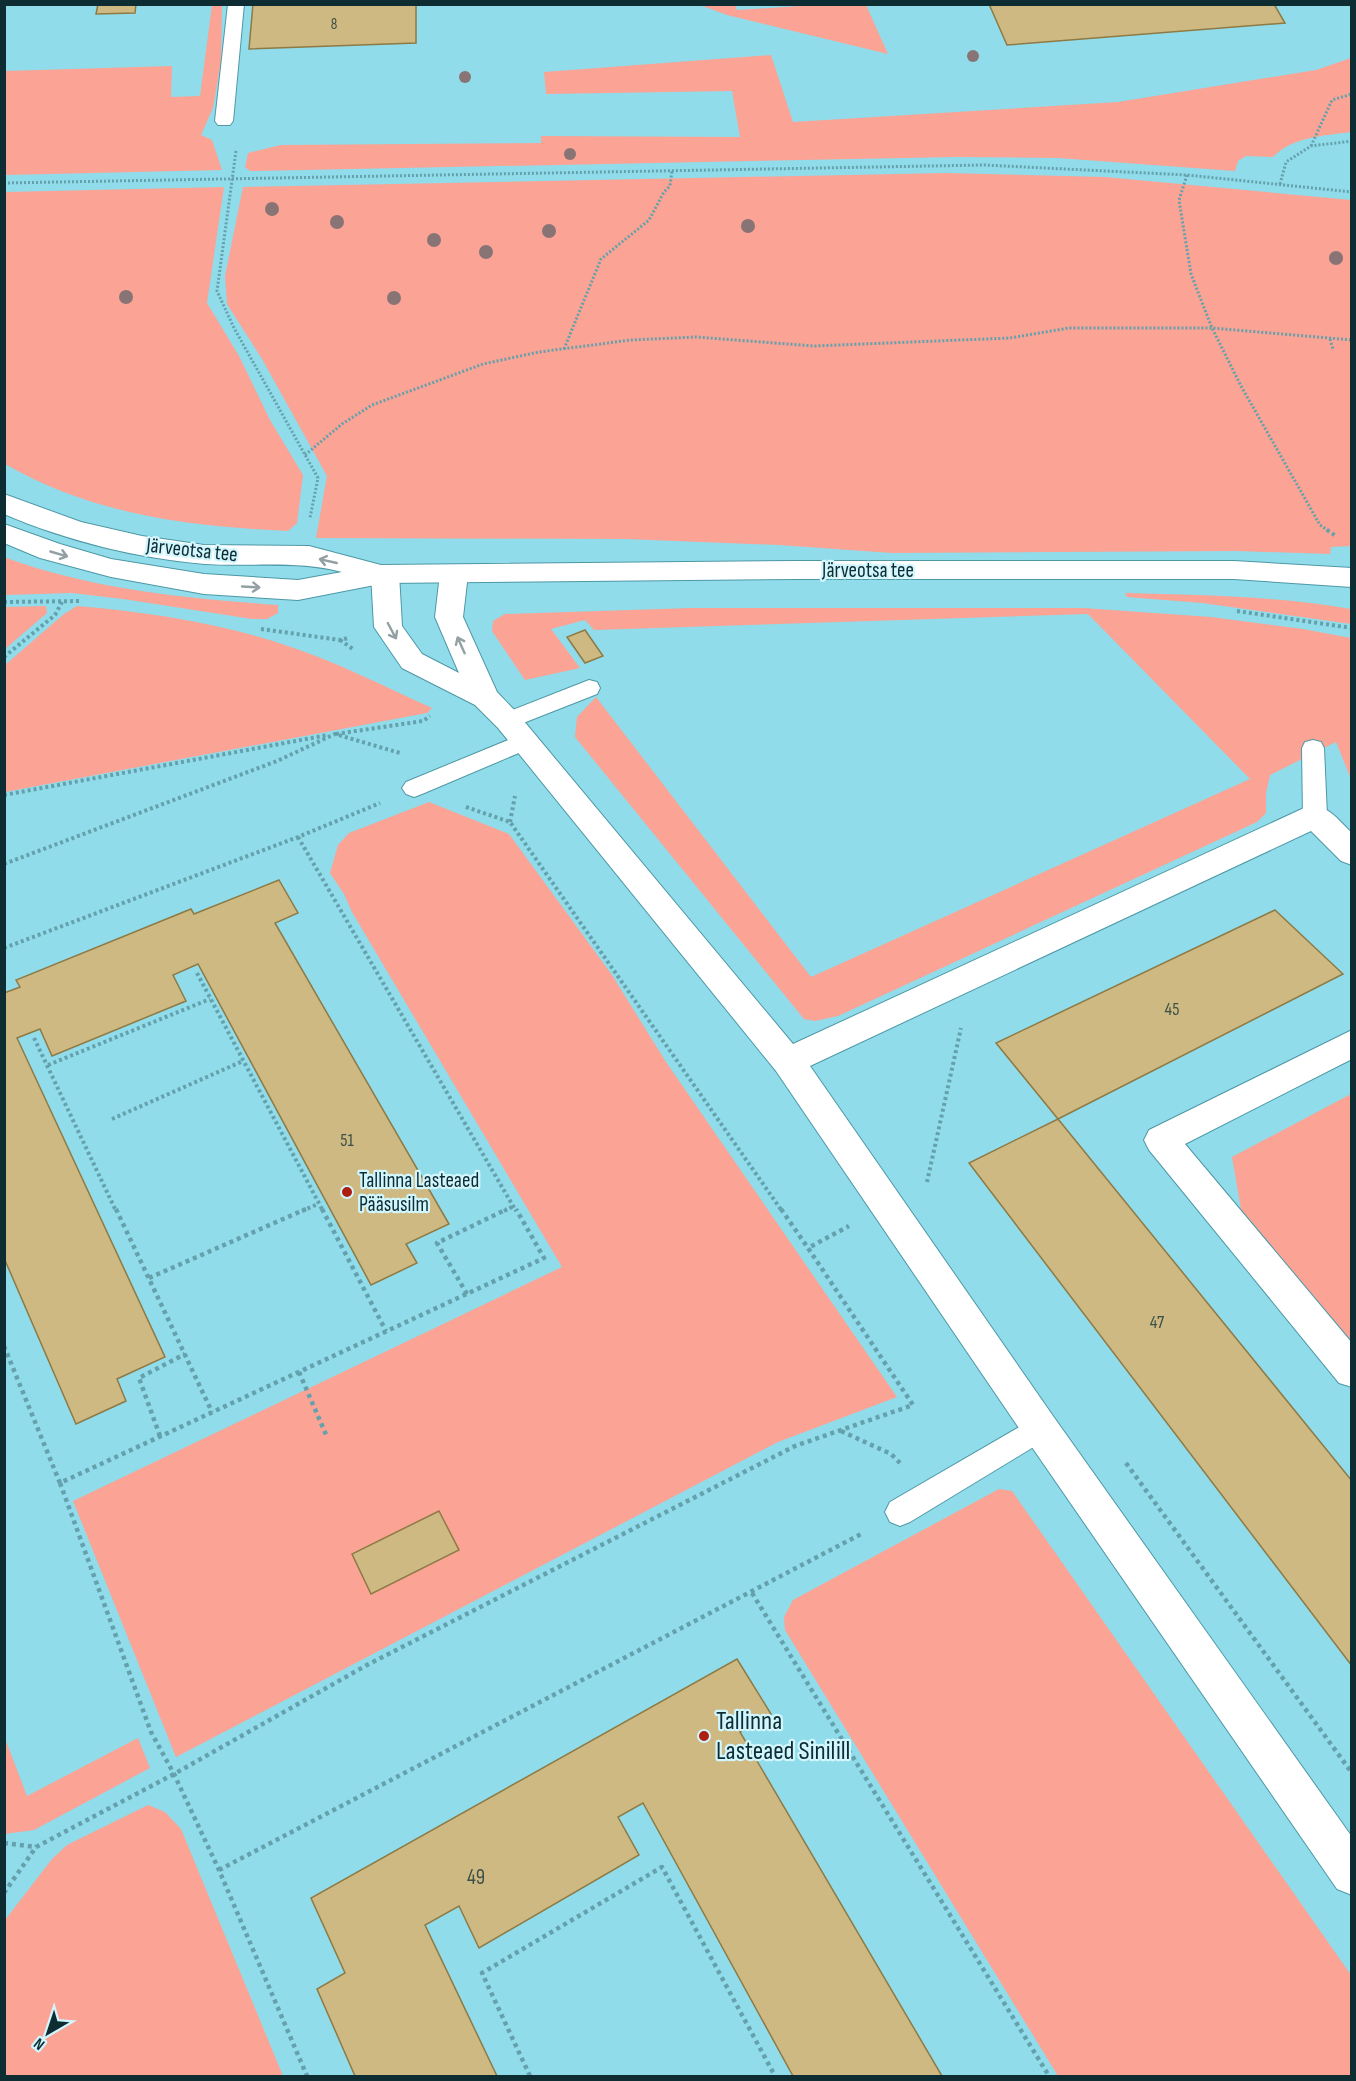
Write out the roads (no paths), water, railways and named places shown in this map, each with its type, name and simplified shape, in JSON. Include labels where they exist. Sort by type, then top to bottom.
[{"type":"street","name":"Järveotsa tee","points":[[4,504],[94,537],[190,553],[236,556],[303,555],[385,574]]},
{"type":"street","name":"Järveotsa tee","points":[[4,533],[50,551],[111,568],[204,584],[298,590],[385,574],[796,570],[1234,570],[1352,578]]},
{"type":"street","points":[[385,574],[388,627],[412,661],[506,720]]},
{"type":"street","points":[[454,574],[449,617],[506,720],[788,1060],[1040,1428],[1352,1874]]},
{"type":"street","points":[[788,1060],[1315,816],[1352,853]]},
{"type":"street","points":[[1352,1043],[1161,1140],[1352,1371]]},
{"type":"lane","points":[[224,121],[236,4]]},
{"type":"lane","points":[[422,785],[506,720],[589,688]]},
{"type":"lane","points":[[1313,748],[1315,816]]},
{"type":"lane","points":[[900,1512],[1040,1428]]},
{"type":"place","name":"Tallinna Lasteaed Pääsusilm","points":[[347,1192]]},
{"type":"place","name":"Tallinna Lasteaed Sinilill","points":[[704,1736]]}]
